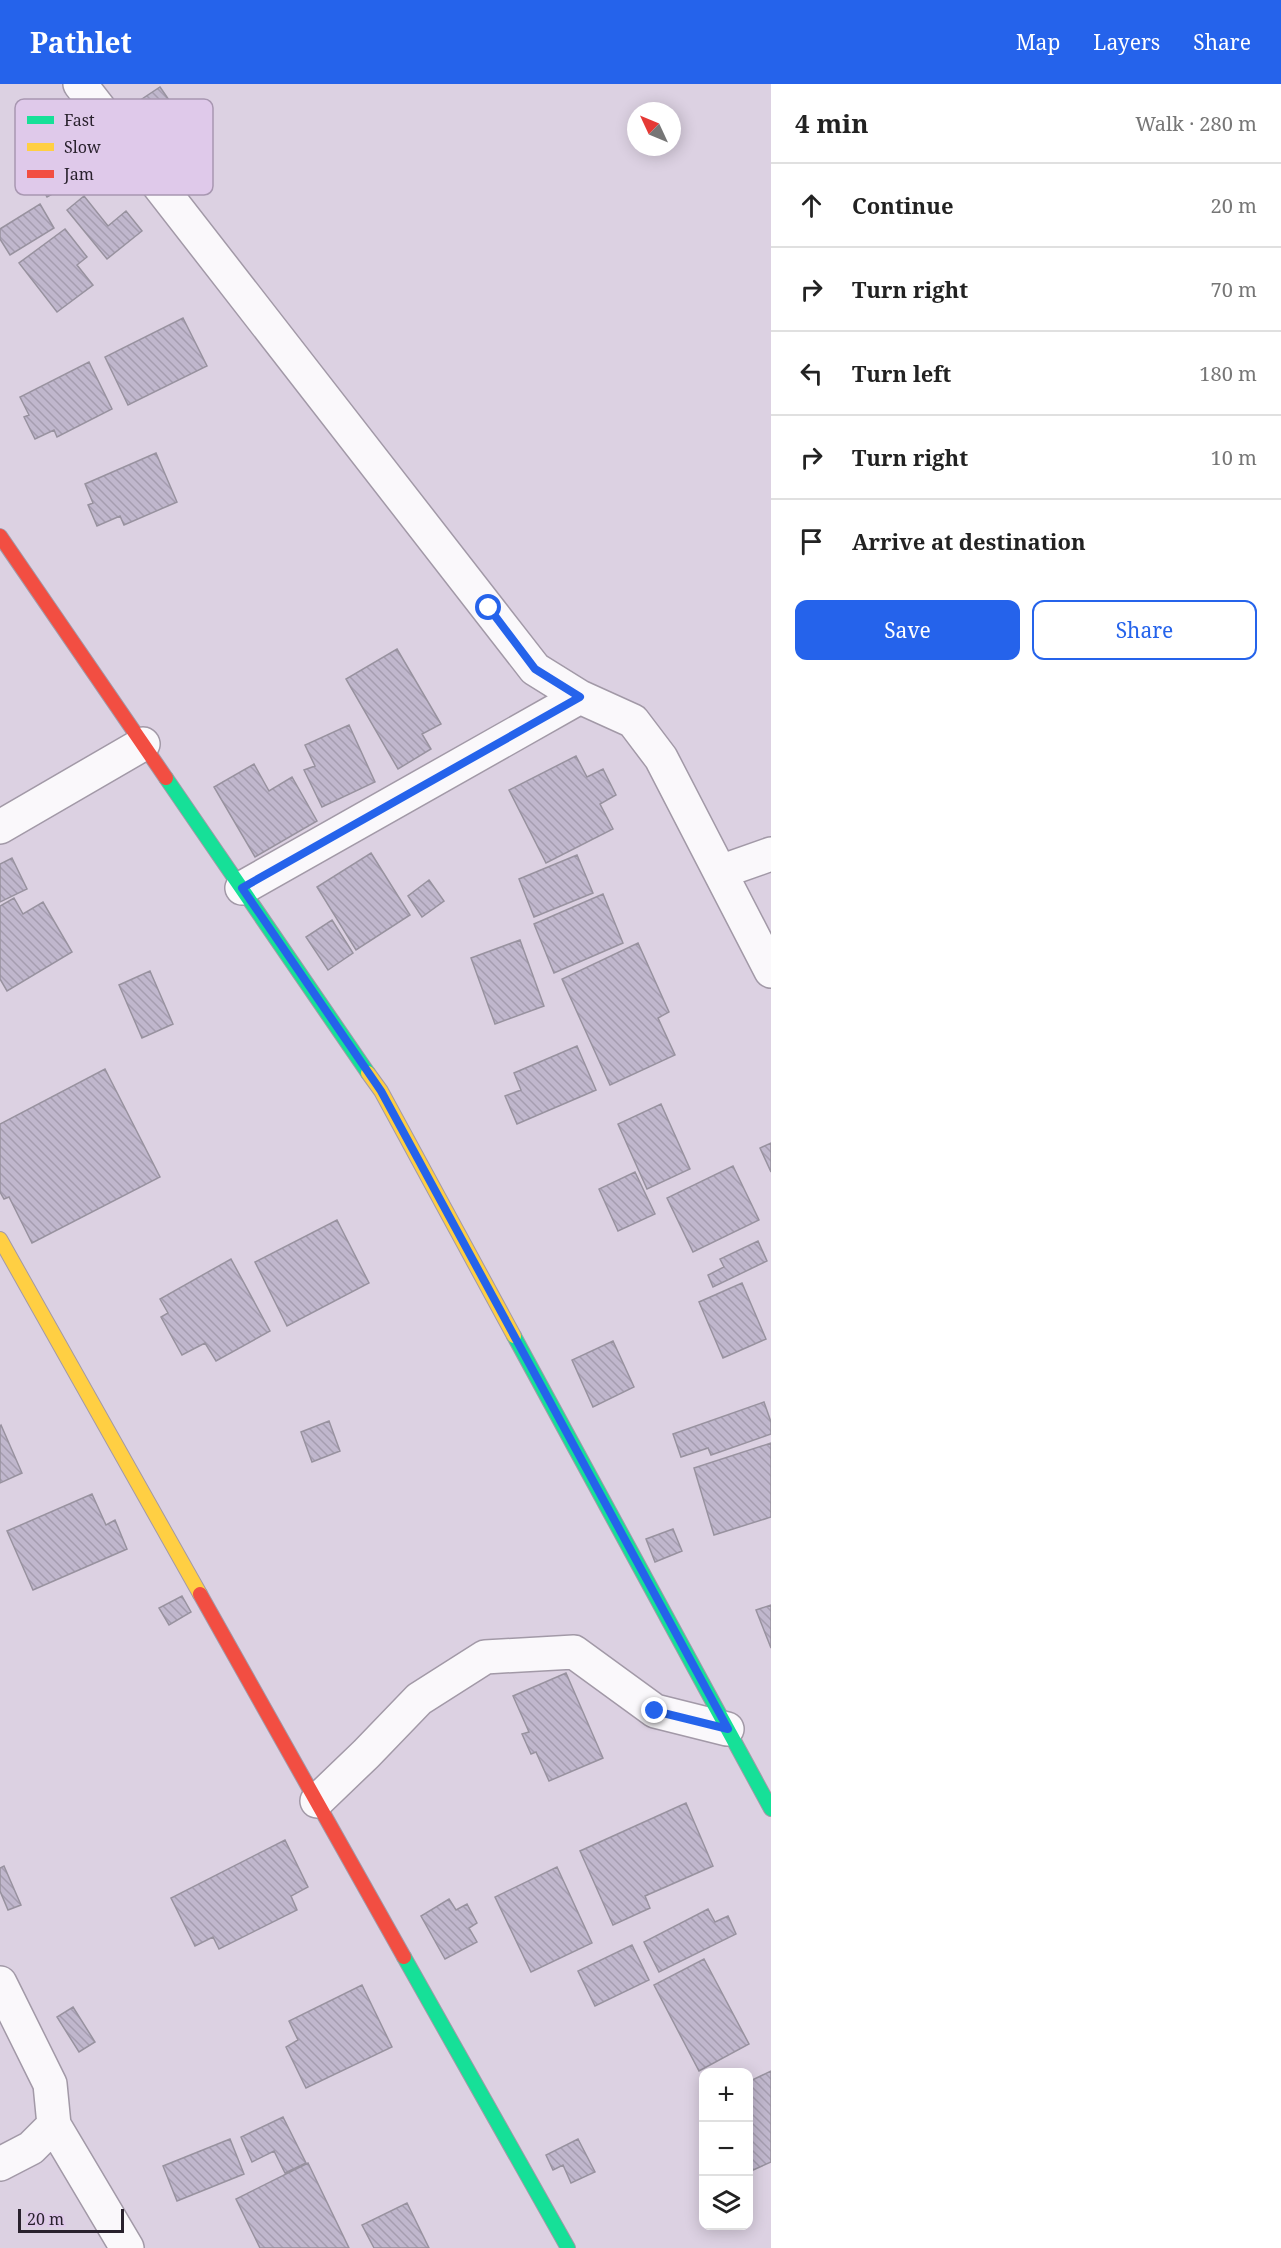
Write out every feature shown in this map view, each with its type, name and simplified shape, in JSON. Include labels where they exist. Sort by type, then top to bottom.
[{"type":"street","points":[[80,84],[92,99]]},
{"type":"street","points":[[166,195],[535,669],[580,697],[633,722],[661,758],[771,971]]},
{"type":"street","points":[[0,536],[381,1091],[771,1809]]},
{"type":"street","points":[[242,888],[580,697]]},
{"type":"street","points":[[0,827],[143,744]]},
{"type":"street","points":[[720,872],[771,854]]},
{"type":"street","points":[[0,1239],[568,2248]]},
{"type":"street","points":[[317,1801],[419,1699],[485,1657],[574,1652],[655,1711],[728,1729]]},
{"type":"street","points":[[0,1983],[50,2084],[54,2125],[127,2248]]},
{"type":"street","points":[[0,2164],[31,2148],[54,2125]]},
{"type":"building","points":[[160,87],[168,99],[142,99]]},
{"type":"building","points":[[84,196],[108,226],[126,211],[142,231],[107,259],[67,210]]},
{"type":"building","points":[[40,204],[54,228],[10,255],[0,239],[0,229]]},
{"type":"building","points":[[65,229],[87,257],[77,265],[93,285],[57,312],[19,263]]},
{"type":"building","points":[[183,318],[207,366],[128,405],[105,357]]},
{"type":"building","points":[[89,362],[112,409],[57,437],[54,430],[35,439],[24,417],[29,415],[20,397]]},
{"type":"building","points":[[156,453],[177,502],[124,525],[120,516],[97,526],[88,505],[93,503],[85,484]]},
{"type":"building","points":[[397,649],[441,724],[422,734],[431,749],[398,769],[346,679]]},
{"type":"building","points":[[349,725],[375,782],[322,807],[304,770],[315,766],[305,745]]},
{"type":"building","points":[[576,756],[587,777],[603,769],[616,795],[600,804],[613,829],[546,863],[509,790]]},
{"type":"building","points":[[254,764],[269,791],[292,777],[317,821],[255,857],[214,787]]},
{"type":"building","points":[[371,853],[410,915],[356,950],[317,887]]},
{"type":"building","points":[[577,855],[593,893],[534,917],[519,879]]},
{"type":"building","points":[[12,858],[27,889],[0,902],[0,864]]},
{"type":"building","points":[[429,880],[444,901],[422,917],[408,896]]},
{"type":"building","points":[[603,894],[623,943],[554,973],[534,924]]},
{"type":"building","points":[[14,898],[23,914],[43,902],[72,952],[7,991],[0,979],[0,906]]},
{"type":"building","points":[[332,920],[353,953],[328,970],[306,937]]},
{"type":"building","points":[[520,940],[544,1006],[495,1024],[471,958]]},
{"type":"building","points":[[638,943],[669,1012],[658,1018],[675,1055],[610,1085],[562,979]]},
{"type":"building","points":[[150,971],[173,1024],[142,1038],[119,985]]},
{"type":"building","points":[[577,1046],[596,1090],[517,1124],[505,1096],[521,1090],[514,1073]]},
{"type":"building","points":[[105,1069],[160,1177],[32,1243],[9,1197],[4,1199],[0,1192],[0,1124]]},
{"type":"building","points":[[661,1104],[690,1169],[647,1189],[618,1124]]},
{"type":"building","points":[[771,1143],[771,1172],[760,1148]]},
{"type":"building","points":[[733,1166],[759,1220],[693,1252],[667,1198]]},
{"type":"building","points":[[635,1172],[655,1214],[618,1231],[599,1189]]},
{"type":"building","points":[[337,1220],[369,1283],[287,1326],[255,1262]]},
{"type":"building","points":[[758,1241],[767,1261],[713,1287],[708,1275],[724,1267],[720,1259]]},
{"type":"building","points":[[231,1259],[270,1331],[216,1361],[205,1343],[182,1355],[161,1317],[168,1313],[160,1299]]},
{"type":"building","points":[[742,1283],[766,1339],[723,1358],[699,1302]]},
{"type":"building","points":[[613,1341],[634,1387],[593,1407],[572,1360]]},
{"type":"building","points":[[764,1402],[771,1422],[771,1434],[711,1455],[708,1448],[681,1457],[673,1434]]},
{"type":"building","points":[[329,1421],[340,1451],[312,1462],[301,1432]]},
{"type":"building","points":[[0,1426],[22,1473],[0,1483]]},
{"type":"building","points":[[771,1443],[771,1517],[714,1535],[694,1468]]},
{"type":"building","points":[[92,1494],[106,1525],[115,1520],[127,1549],[33,1590],[7,1531]]},
{"type":"building","points":[[673,1529],[682,1551],[655,1562],[646,1539]]},
{"type":"building","points":[[182,1596],[191,1612],[169,1625],[159,1608]]},
{"type":"building","points":[[771,1605],[771,1648],[756,1610]]},
{"type":"building","points":[[566,1673],[603,1758],[549,1781],[536,1752],[531,1754],[522,1734],[529,1732],[513,1696]]},
{"type":"building","points":[[686,1803],[713,1866],[645,1896],[650,1908],[613,1925],[580,1851]]},
{"type":"building","points":[[285,1840],[308,1887],[291,1896],[297,1910],[219,1949],[213,1937],[195,1946],[171,1898]]},
{"type":"building","points":[[4,1866],[21,1905],[8,1910],[0,1891],[0,1868]]},
{"type":"building","points":[[557,1867],[592,1943],[531,1972],[495,1897]]},
{"type":"building","points":[[449,1899],[456,1910],[467,1904],[477,1923],[469,1928],[477,1942],[445,1959],[421,1916]]},
{"type":"building","points":[[708,1909],[715,1922],[728,1916],[736,1934],[659,1972],[644,1942]]},
{"type":"building","points":[[632,1945],[649,1980],[595,2006],[578,1971]]},
{"type":"building","points":[[704,1959],[749,2044],[705,2068],[699,2068],[699,2071],[654,1985]]},
{"type":"building","points":[[362,1985],[392,2047],[306,2088],[286,2047],[298,2040],[289,2021]]},
{"type":"building","points":[[73,2007],[95,2042],[79,2052],[57,2017]]},
{"type":"building","points":[[771,2071],[771,2162],[753,2170],[753,2122],[753,2080]]},
{"type":"building","points":[[283,2117],[306,2163],[285,2173],[274,2151],[252,2162],[241,2137]]},
{"type":"building","points":[[230,2139],[244,2174],[177,2201],[163,2166]]},
{"type":"building","points":[[578,2139],[595,2172],[571,2183],[563,2165],[553,2170],[546,2155]]},
{"type":"building","points":[[308,2163],[349,2248],[260,2248],[236,2199]]},
{"type":"building","points":[[407,2203],[429,2248],[374,2248],[362,2225]]},
{"type":"traffic: fast","points":[[166,778],[368,1073]]},
{"type":"traffic: fast","points":[[514,1336],[771,1809]]},
{"type":"traffic: fast","points":[[404,1957],[568,2248]]},
{"type":"traffic: slow","points":[[368,1073],[381,1091],[514,1336]]},
{"type":"traffic: slow","points":[[0,1239],[200,1594]]},
{"type":"traffic: jam","points":[[0,536],[166,778]]},
{"type":"traffic: jam","points":[[200,1594],[404,1957]]},
{"type":"route","points":[[489,608],[535,669],[580,697],[242,888],[381,1091],[728,1729],[655,1711]]}]
